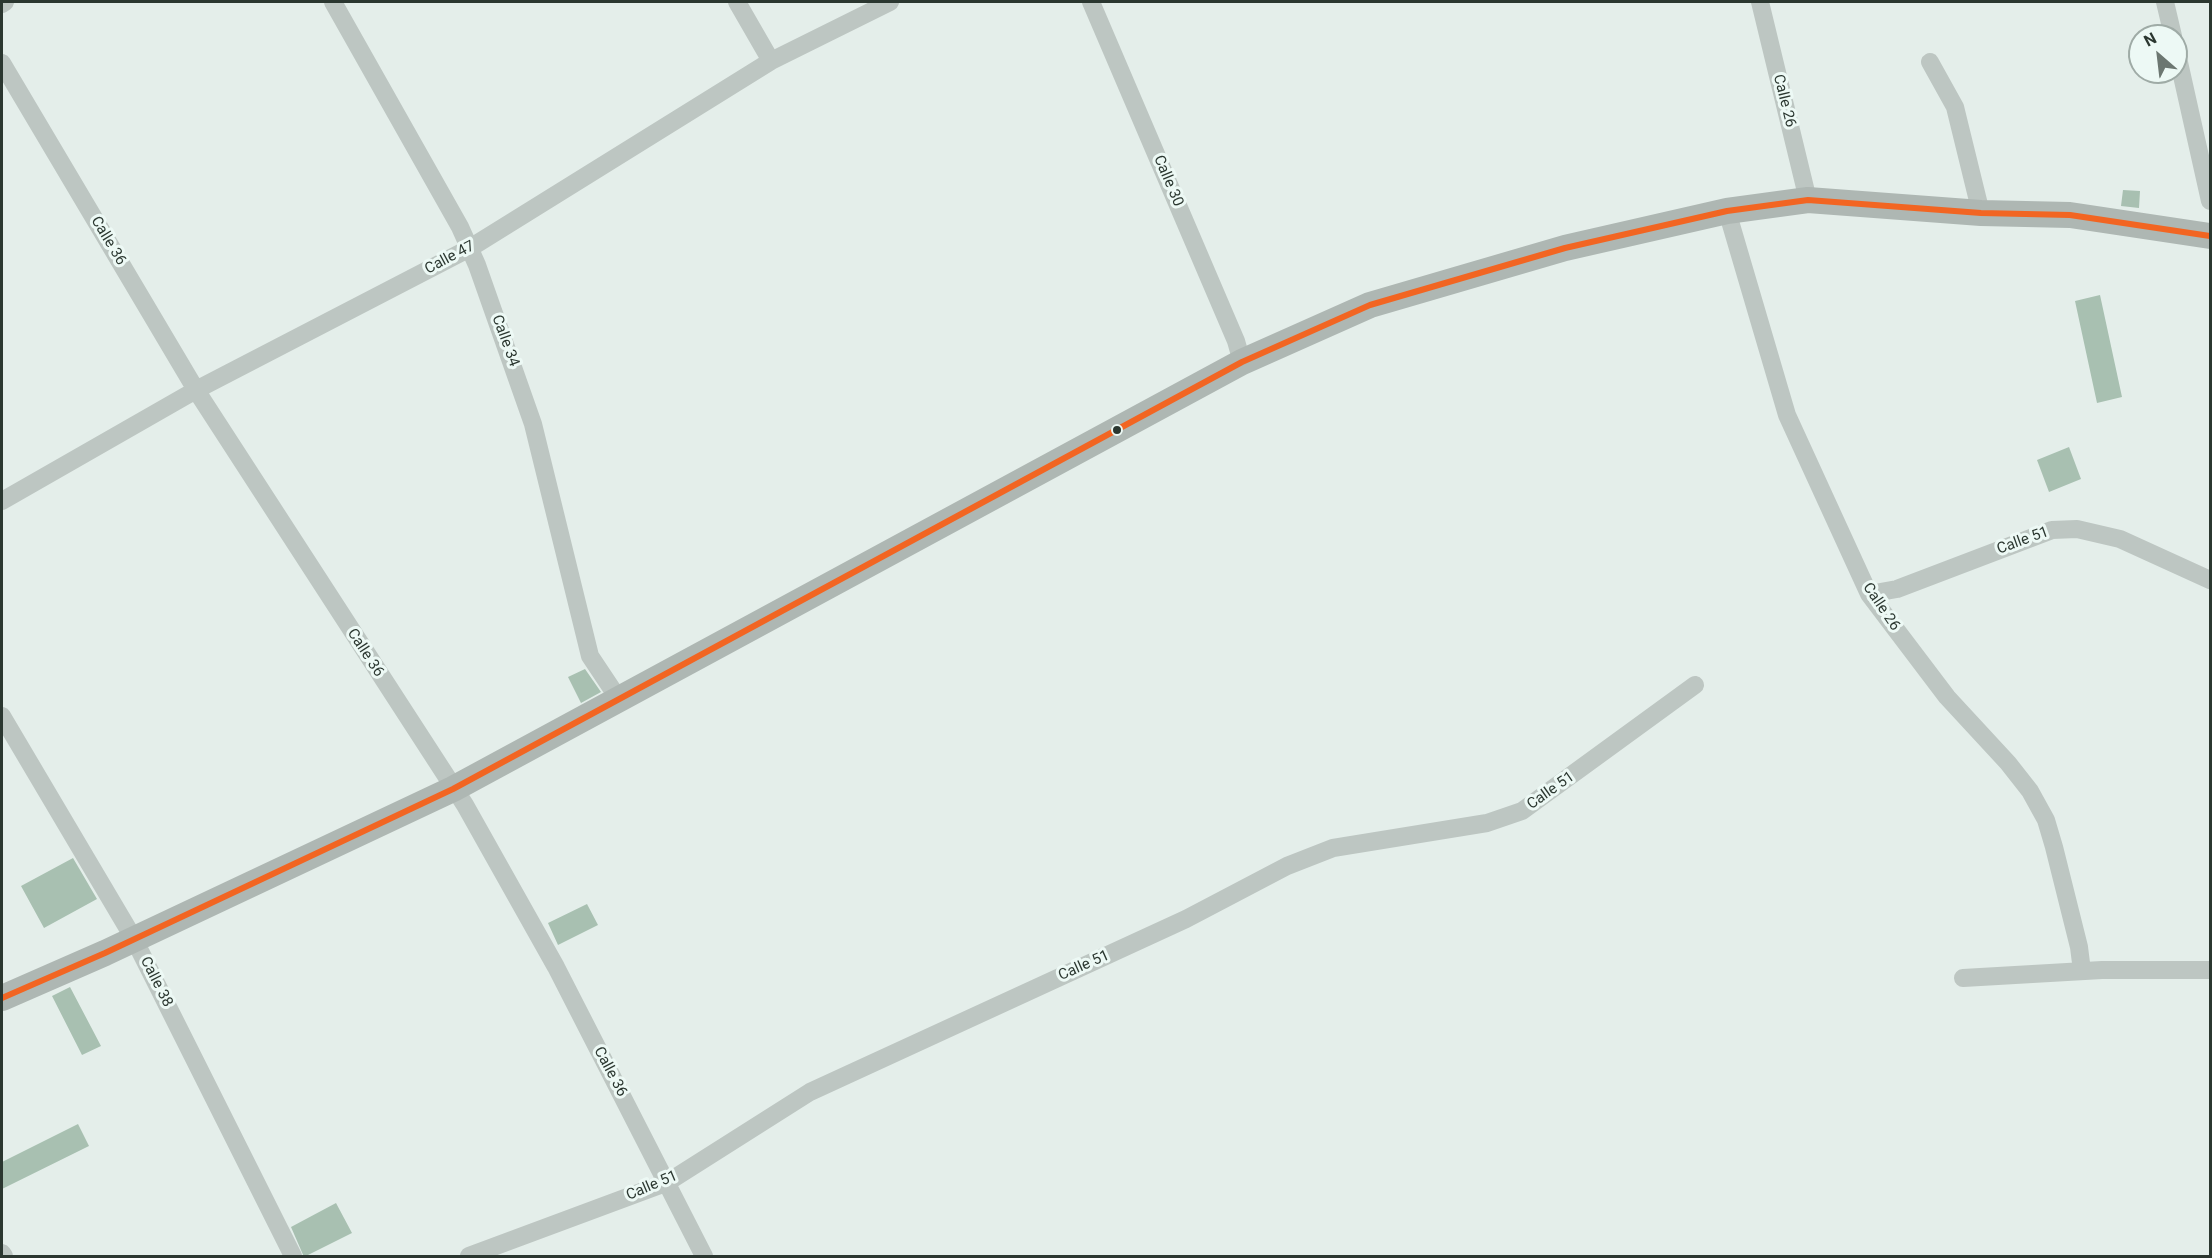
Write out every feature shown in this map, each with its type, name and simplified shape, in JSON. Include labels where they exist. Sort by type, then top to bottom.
[{"type":"street","name":"Calle 34","points":[[333,2],[470,248],[507,345],[533,424],[590,656],[620,701]]},
{"type":"street","points":[[737,2],[771,61]]},
{"type":"street","name":"Calle 47","points":[[2,501],[196,390],[470,248],[771,61],[890,2]]},
{"type":"street","name":"Calle 30","points":[[1091,2],[1236,341],[1242,362]]},
{"type":"street","name":"Calle 26","points":[[1760,2],[1808,200]]},
{"type":"street","points":[[2165,2],[2170,24]]},
{"type":"street","points":[[1930,62],[1955,106],[1981,213]]},
{"type":"street","name":"Calle 36","points":[[2,63],[196,390],[465,805],[556,967],[668,1182],[704,1257]]},
{"type":"street","points":[[2184,84],[2211,201]]},
{"type":"street","points":[[2,998],[134,939],[453,789],[620,701],[1242,362],[1370,305],[1565,248],[1727,211],[1808,200],[1981,213],[2070,215],[2211,236]]},
{"type":"street","name":"Calle 26","points":[[1727,211],[1787,415],[1869,594],[1947,697],[2008,763],[2030,791],[2046,820],[2054,847],[2079,947],[2082,972]]},
{"type":"street","name":"Calle 51","points":[[1869,594],[1897,589],[2052,530],[2077,529],[2120,539],[2211,580]]},
{"type":"street","name":"Calle 51","points":[[469,1257],[668,1182],[810,1092],[1186,919],[1287,866],[1333,848],[1486,823],[1522,811],[1695,685]]},
{"type":"street","name":"Calle 38","points":[[2,716],[134,939],[293,1257]]},
{"type":"street","points":[[1964,978],[2082,972],[2211,970]]},
{"type":"building","points":[[2123,190],[2140,191],[2139,208],[2121,206]]},
{"type":"building","points":[[2100,295],[2122,397],[2097,403],[2075,301]]},
{"type":"building","points":[[2069,447],[2081,479],[2049,492],[2037,460]]},
{"type":"building","points":[[585,669],[601,692],[581,703],[568,677]]},
{"type":"building","points":[[73,858],[97,899],[44,928],[21,886]]},
{"type":"building","points":[[587,904],[598,925],[558,945],[548,923]]},
{"type":"building","points":[[70,987],[101,1046],[82,1055],[52,996]]},
{"type":"building","points":[[78,1124],[89,1146],[2,1189],[2,1162]]},
{"type":"building","points":[[336,1203],[352,1233],[304,1257],[291,1227]]},
{"type":"transit line","points":[[2,998],[105,953],[453,789],[1242,362],[1370,305],[1565,248],[1727,211],[1808,200],[1981,213],[2070,215],[2210,236]]}]
